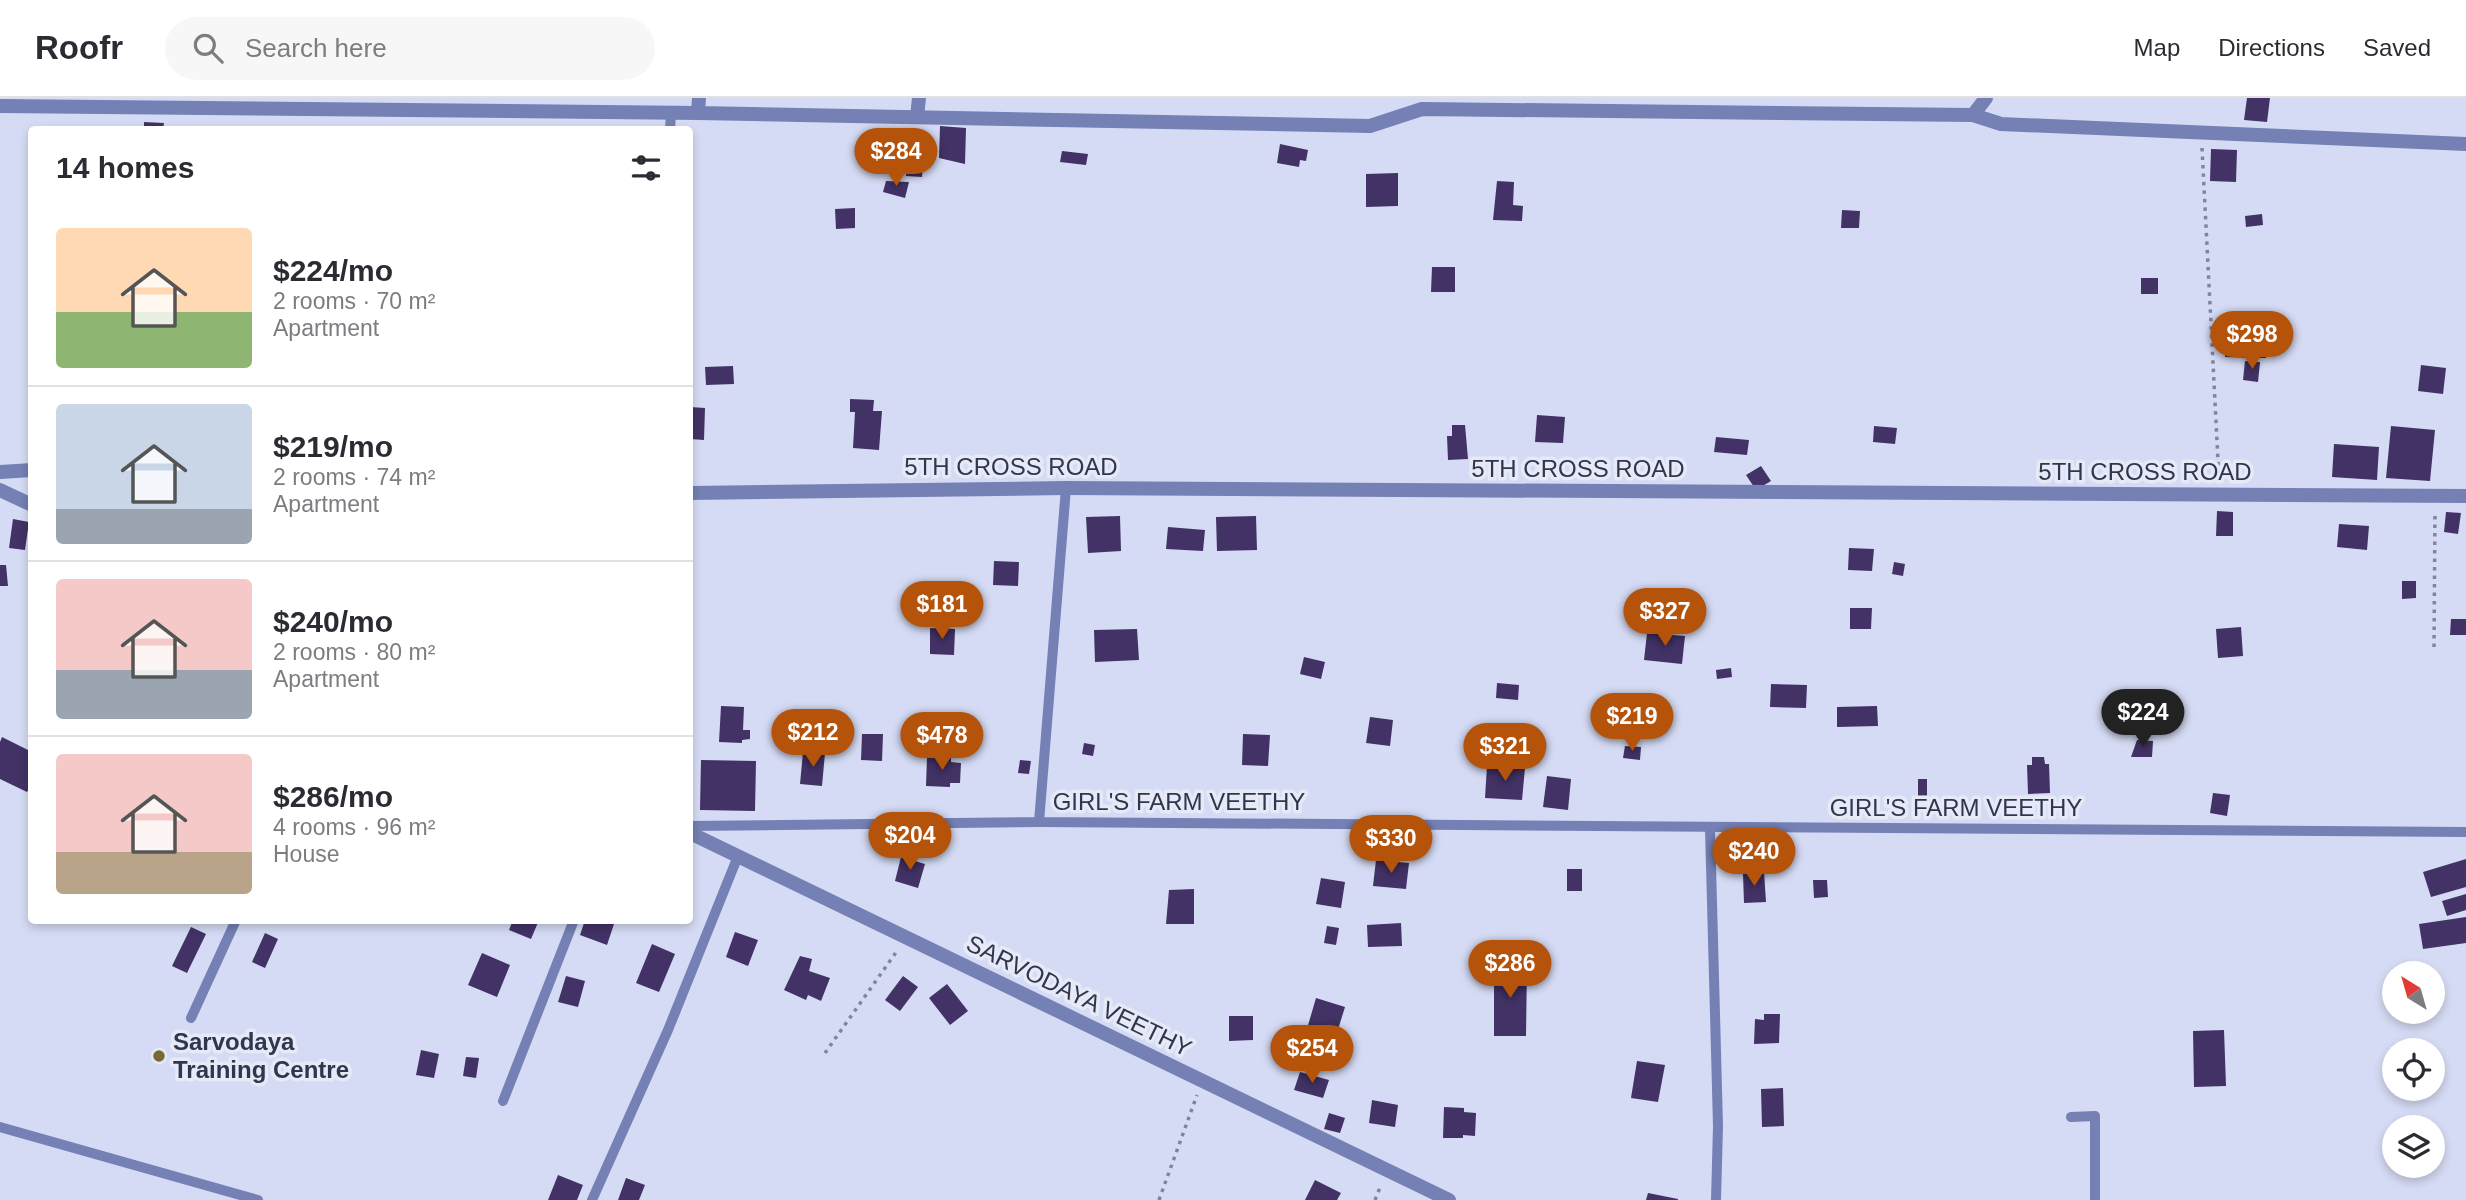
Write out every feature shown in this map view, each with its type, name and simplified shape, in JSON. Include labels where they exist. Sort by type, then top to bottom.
[{"type":"street","points":[[917,117],[919,98]]},
{"type":"street","points":[[1973,115],[1986,98]]},
{"type":"street","points":[[0,106],[671,113],[698,106],[917,117],[1370,125],[1418,104],[1973,115],[2001,124],[2202,135],[2466,144]]},
{"type":"street","points":[[0,472],[28,471]]},
{"type":"street","name":"5TH CROSS ROAD","points":[[693,493],[1066,488],[2466,496]]},
{"type":"street","points":[[0,490],[28,503]]},
{"type":"street","name":"SARVODAYA VEETHY","points":[[693,834],[1449,1200]]},
{"type":"lane","points":[[670,126],[671,113]]},
{"type":"lane","points":[[1039,822],[1066,488]]},
{"type":"lane","name":"GIRL'S FARM VEETHY","points":[[693,826],[1039,822],[2466,832]]},
{"type":"lane","points":[[1710,828],[1718,1126],[1716,1200]]},
{"type":"lane","points":[[592,1200],[668,1030],[738,856]]},
{"type":"lane","points":[[191,1018],[234,924]]},
{"type":"lane","points":[[503,1101],[572,924]]},
{"type":"lane","points":[[2071,1118],[2095,1116],[2095,1200]]},
{"type":"lane","points":[[0,1126],[258,1200]]},
{"type":"path","points":[[2202,135],[2220,496]]},
{"type":"path","points":[[2434,648],[2435,496]]},
{"type":"path","points":[[825,1053],[907,938]]},
{"type":"path","points":[[1159,1200],[1203,1080]]},
{"type":"building","points":[[2247,98],[2270,98],[2267,122],[2244,120]]},
{"type":"building","points":[[144,122],[164,123],[164,126],[144,126]]},
{"type":"building","points":[[940,126],[966,128],[965,164],[939,158]]},
{"type":"building","points":[[1280,144],[1308,150],[1306,161],[1300,160],[1299,167],[1277,163]]},
{"type":"building","points":[[2211,149],[2237,150],[2236,182],[2210,181]]},
{"type":"building","points":[[908,151],[924,151],[922,177],[906,176]]},
{"type":"building","points":[[1062,151],[1088,154],[1086,165],[1060,162]]},
{"type":"building","points":[[1398,173],[1398,206],[1366,207],[1366,174]]},
{"type":"building","points":[[886,181],[909,182],[905,198],[883,192]]},
{"type":"building","points":[[1497,181],[1514,182],[1513,205],[1523,206],[1522,221],[1493,220]]},
{"type":"building","points":[[855,208],[855,228],[836,229],[835,209]]},
{"type":"building","points":[[1842,210],[1860,211],[1859,228],[1841,228]]},
{"type":"building","points":[[2262,214],[2263,225],[2246,227],[2245,216]]},
{"type":"building","points":[[1432,267],[1455,267],[1455,292],[1431,292]]},
{"type":"building","points":[[2141,278],[2158,278],[2158,294],[2141,294]]},
{"type":"building","points":[[2227,324],[2268,325],[2266,358],[2225,357]]},
{"type":"building","points":[[2245,361],[2260,362],[2258,382],[2243,380]]},
{"type":"building","points":[[2421,365],[2446,368],[2443,394],[2418,391]]},
{"type":"building","points":[[733,366],[734,384],[706,385],[705,367]]},
{"type":"building","points":[[850,399],[874,400],[873,411],[882,411],[879,450],[853,448],[855,412],[850,412]]},
{"type":"building","points":[[693,407],[705,408],[704,440],[693,439]]},
{"type":"building","points":[[1537,415],[1565,417],[1563,443],[1535,442]]},
{"type":"building","points":[[1452,425],[1465,425],[1468,459],[1448,460],[1447,436],[1452,436]]},
{"type":"building","points":[[1874,426],[1897,428],[1895,444],[1873,442]]},
{"type":"building","points":[[2391,426],[2435,430],[2430,481],[2386,478]]},
{"type":"building","points":[[1716,437],[1749,440],[1747,455],[1714,452]]},
{"type":"building","points":[[2334,444],[2379,447],[2377,480],[2332,477]]},
{"type":"building","points":[[1761,466],[1771,481],[1756,490],[1746,475]]},
{"type":"building","points":[[2217,511],[2233,512],[2233,536],[2216,536]]},
{"type":"building","points":[[2446,512],[2461,513],[2458,534],[2444,532]]},
{"type":"building","points":[[1120,516],[1121,551],[1088,553],[1086,517]]},
{"type":"building","points":[[1256,516],[1257,550],[1217,551],[1216,517]]},
{"type":"building","points":[[13,519],[28,522],[25,550],[9,548]]},
{"type":"building","points":[[2339,524],[2369,526],[2367,550],[2337,547]]},
{"type":"building","points":[[1168,527],[1205,530],[1203,551],[1166,549]]},
{"type":"building","points":[[1849,548],[1874,549],[1872,571],[1848,570]]},
{"type":"building","points":[[994,561],[1019,562],[1018,586],[993,585]]},
{"type":"building","points":[[1894,562],[1905,564],[1903,576],[1892,574]]},
{"type":"building","points":[[0,565],[6,565],[8,586],[0,586]]},
{"type":"building","points":[[2402,581],[2416,581],[2416,598],[2402,599]]},
{"type":"building","points":[[1850,608],[1872,608],[1871,629],[1850,629]]},
{"type":"building","points":[[2451,619],[2466,619],[2466,635],[2450,635]]},
{"type":"building","points":[[2241,627],[2243,656],[2218,658],[2216,629]]},
{"type":"building","points":[[930,628],[955,629],[954,655],[930,654]]},
{"type":"building","points":[[1137,629],[1139,660],[1095,662],[1094,630]]},
{"type":"building","points":[[1647,633],[1685,636],[1682,664],[1644,660]]},
{"type":"building","points":[[1304,657],[1325,662],[1321,679],[1300,674]]},
{"type":"building","points":[[1731,668],[1732,677],[1717,679],[1716,670]]},
{"type":"building","points":[[1497,683],[1519,685],[1518,700],[1496,698]]},
{"type":"building","points":[[1771,684],[1807,685],[1806,708],[1770,707]]},
{"type":"building","points":[[721,706],[744,707],[743,730],[750,730],[750,739],[742,740],[742,743],[719,742]]},
{"type":"building","points":[[1877,706],[1878,726],[1837,727],[1837,707]]},
{"type":"building","points":[[1370,717],[1393,720],[1390,746],[1366,743]]},
{"type":"building","points":[[831,719],[842,720],[840,736],[829,734]]},
{"type":"building","points":[[862,734],[883,734],[882,761],[861,760]]},
{"type":"building","points":[[1243,734],[1270,735],[1268,766],[1242,765]]},
{"type":"building","points":[[2,737],[28,750],[27,792],[0,779]]},
{"type":"building","points":[[2137,740],[2153,741],[2152,757],[2131,757]]},
{"type":"building","points":[[1084,743],[1095,745],[1093,756],[1082,754]]},
{"type":"building","points":[[1625,746],[1641,747],[1640,760],[1623,758]]},
{"type":"building","points":[[803,752],[825,753],[822,786],[800,784]]},
{"type":"building","points":[[927,757],[951,758],[951,762],[961,763],[960,783],[950,783],[950,787],[926,786]]},
{"type":"building","points":[[2032,757],[2044,757],[2045,764],[2049,764],[2050,793],[2028,794],[2027,765],[2032,765]]},
{"type":"building","points":[[701,760],[756,761],[755,811],[700,810]]},
{"type":"building","points":[[1020,760],[1031,761],[1029,774],[1018,773]]},
{"type":"building","points":[[1487,766],[1525,768],[1522,800],[1485,798]]},
{"type":"building","points":[[1547,776],[1571,779],[1568,810],[1543,807]]},
{"type":"building","points":[[1918,779],[1927,779],[1927,796],[1918,796]]},
{"type":"building","points":[[2213,793],[2230,795],[2227,816],[2210,813]]},
{"type":"building","points":[[901,857],[925,864],[918,888],[895,881]]},
{"type":"building","points":[[2466,859],[2466,887],[2431,897],[2423,872]]},
{"type":"building","points":[[1376,860],[1409,863],[1406,889],[1373,886]]},
{"type":"building","points":[[1567,869],[1582,869],[1582,891],[1567,891]]},
{"type":"building","points":[[1764,872],[1766,902],[1744,903],[1743,874]]},
{"type":"building","points":[[1321,878],[1345,882],[1341,908],[1316,904]]},
{"type":"building","points":[[1813,880],[1827,880],[1828,897],[1814,898]]},
{"type":"building","points":[[1194,889],[1194,924],[1166,924],[1169,890]]},
{"type":"building","points":[[2466,894],[2466,910],[2447,916],[2442,901]]},
{"type":"building","points":[[2466,917],[2466,943],[2423,949],[2419,924]]},
{"type":"building","points":[[1401,923],[1402,946],[1368,947],[1367,925]]},
{"type":"building","points":[[511,924],[537,924],[531,939],[509,930]]},
{"type":"building","points":[[584,924],[614,924],[607,945],[580,935]]},
{"type":"building","points":[[1327,926],[1339,928],[1336,945],[1324,943]]},
{"type":"building","points":[[191,927],[206,934],[187,973],[172,966]]},
{"type":"building","points":[[735,932],[758,940],[748,966],[726,957]]},
{"type":"building","points":[[265,933],[278,939],[265,968],[252,962]]},
{"type":"building","points":[[652,944],[675,954],[659,992],[636,983]]},
{"type":"building","points":[[482,953],[510,965],[497,997],[468,985]]},
{"type":"building","points":[[800,956],[812,959],[809,971],[830,978],[821,1001],[808,995],[806,1000],[784,990]]},
{"type":"building","points":[[1494,965],[1527,965],[1526,1036],[1494,1036]]},
{"type":"building","points":[[566,976],[585,981],[578,1007],[558,1002]]},
{"type":"building","points":[[903,976],[918,987],[900,1011],[885,1000]]},
{"type":"building","points":[[947,984],[968,1011],[950,1025],[929,998]]},
{"type":"building","points":[[1316,998],[1345,1007],[1325,1071],[1297,1063]]},
{"type":"building","points":[[1764,1014],[1780,1014],[1779,1043],[1754,1044],[1755,1019],[1764,1020]]},
{"type":"building","points":[[1229,1016],[1253,1016],[1253,1040],[1229,1041]]},
{"type":"building","points":[[2224,1030],[2226,1086],[2194,1087],[2193,1031]]},
{"type":"building","points":[[421,1050],[439,1054],[434,1078],[416,1075]]},
{"type":"building","points":[[466,1057],[479,1058],[476,1078],[463,1076]]},
{"type":"building","points":[[1637,1061],[1665,1065],[1658,1102],[1631,1098]]},
{"type":"building","points":[[1300,1072],[1329,1080],[1323,1098],[1294,1090]]},
{"type":"building","points":[[1783,1088],[1784,1126],[1762,1127],[1761,1089]]},
{"type":"building","points":[[1372,1100],[1398,1105],[1395,1127],[1369,1123]]},
{"type":"building","points":[[1444,1107],[1464,1108],[1464,1112],[1476,1113],[1475,1136],[1443,1138]]},
{"type":"building","points":[[1329,1113],[1345,1118],[1340,1133],[1324,1129]]},
{"type":"building","points":[[558,1175],[583,1185],[577,1200],[548,1200]]},
{"type":"building","points":[[626,1178],[645,1185],[639,1200],[618,1200]]},
{"type":"building","points":[[1315,1180],[1341,1193],[1337,1200],[1305,1200]]},
{"type":"building","points":[[1648,1193],[1678,1199],[1678,1200],[1646,1200]]},
{"type":"place","name":"Sarvodaya Training Centre","points":[[159,1056]]}]
